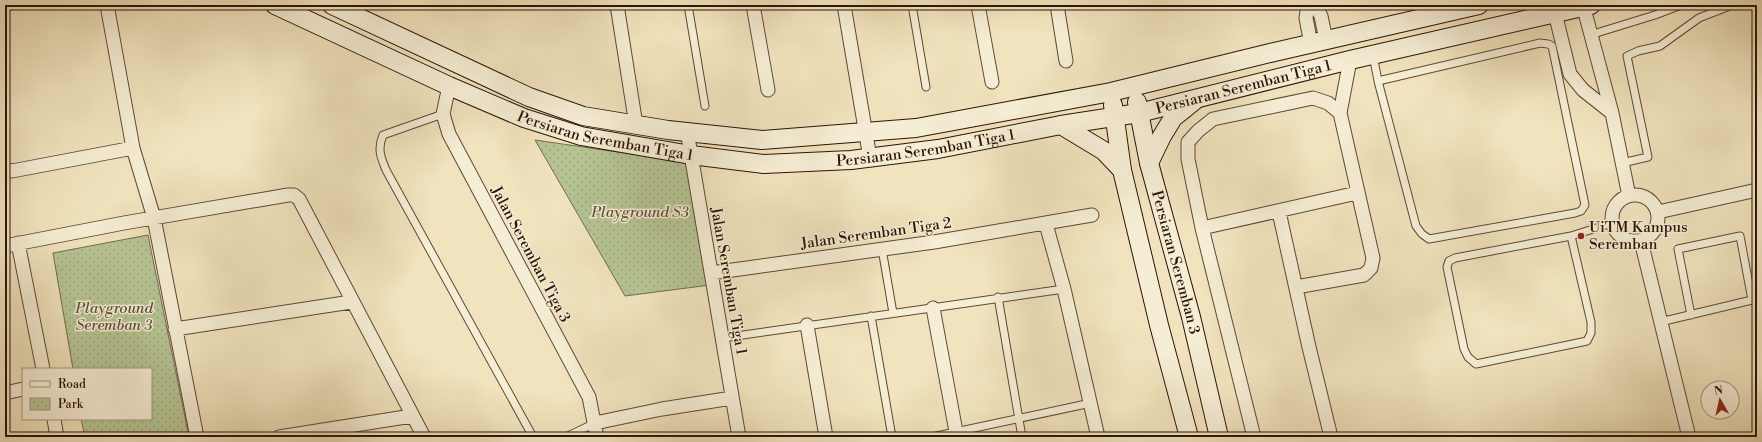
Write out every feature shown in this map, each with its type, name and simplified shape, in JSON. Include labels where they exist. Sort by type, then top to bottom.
[{"type":"main road","name":"Persiaran Seremban Tiga 1","points":[[275,5],[450,86],[524,118],[581,136],[691,155],[764,164],[851,160],[938,149],[1062,125],[1139,113],[1554,9],[1586,6]]},
{"type":"main road","name":"Persiaran Seremban Tiga 1","points":[[332,5],[529,97],[583,116],[636,125],[762,140],[916,128],[1111,92],[1479,5]]},
{"type":"main road","name":"Persiaran Seremban 3","points":[[1134,87],[1149,163],[1190,317],[1219,437]]},
{"type":"main road","name":"Persiaran Seremban 3","points":[[1111,92],[1122,170],[1159,325],[1189,437]]},
{"type":"main road","points":[[1149,163],[1162,136],[1173,118],[1198,98]]},
{"type":"main road","points":[[1062,125],[1104,151],[1122,170]]},
{"type":"street","points":[[107,5],[133,148],[154,218],[197,437]]},
{"type":"street","points":[[617,5],[636,125]]},
{"type":"street","points":[[753,5],[768,90]]},
{"type":"street","points":[[844,5],[870,158]]},
{"type":"street","points":[[978,5],[992,82]]},
{"type":"street","points":[[1057,5],[1066,61]]},
{"type":"street","points":[[1308,5],[1306,18],[1318,42]]},
{"type":"street","points":[[1315,5],[1321,16],[1318,42]]},
{"type":"street","points":[[1586,6],[1590,35],[1612,113],[1629,196]]},
{"type":"street","points":[[1554,9],[1570,74],[1584,90],[1612,113]]},
{"type":"street","points":[[1296,287],[1364,275],[1371,268],[1373,258],[1340,114],[1350,60]]},
{"type":"street","name":"Jalan Seremban Tiga 3","points":[[450,86],[444,114],[449,134],[590,397],[597,437]]},
{"type":"street","points":[[1254,437],[1202,228],[1188,159],[1188,142],[1198,131],[1213,119],[1313,98],[1328,103],[1340,114]]},
{"type":"street","name":"Jalan Seremban Tiga 1","points":[[687,131],[739,437]]},
{"type":"street","points":[[5,169],[12,171],[133,148]]},
{"type":"street","points":[[1658,212],[1757,190]]},
{"type":"street","points":[[1202,228],[1279,212],[1357,193]]},
{"type":"street","points":[[43,368],[11,244],[288,194],[294,195],[299,199],[351,302],[424,437]]},
{"type":"street","points":[[1629,196],[1644,196],[1655,206],[1658,212],[1657,227],[1653,234],[1641,241],[1632,242],[1624,240],[1618,235],[1612,223],[1612,212],[1616,205],[1621,199],[1629,196]]},
{"type":"street","points":[[1279,212],[1331,437]]},
{"type":"street","name":"Jalan Seremban Tiga 2","points":[[711,273],[882,249],[1092,216]]},
{"type":"street","points":[[1046,224],[1064,289],[1098,437]]},
{"type":"street","points":[[1641,241],[1689,437]]},
{"type":"street","points":[[175,329],[351,302]]},
{"type":"street","points":[[933,308],[956,435]]},
{"type":"street","points":[[807,325],[826,437]]},
{"type":"street","points":[[5,393],[22,389]]},
{"type":"street","points":[[595,423],[662,409],[732,398]]},
{"type":"street","points":[[279,437],[412,416]]},
{"type":"street","points":[[54,420],[58,437]]},
{"type":"lane","points":[[688,5],[705,106]]},
{"type":"lane","points":[[912,5],[926,87]]},
{"type":"lane","points":[[1590,35],[1655,15],[1681,5]]},
{"type":"lane","points":[[1622,163],[1648,157],[1627,56],[1638,51],[1660,46],[1699,18],[1732,5]]},
{"type":"lane","points":[[1373,55],[1378,81],[1416,226],[1422,234],[1429,239],[1575,213],[1581,211],[1585,205],[1552,46],[1540,43],[1378,81]]},
{"type":"lane","points":[[444,114],[383,135],[380,143],[380,156],[390,177],[534,437]]},
{"type":"lane","points":[[1571,236],[1591,322],[1591,333],[1587,341],[1476,364],[1468,357],[1464,349],[1447,267],[1449,261],[1455,258],[1571,236],[1612,223]]},
{"type":"lane","points":[[1660,322],[1691,315],[1752,300],[1740,236],[1678,249],[1691,315]]},
{"type":"lane","points":[[882,249],[893,313]]},
{"type":"lane","points":[[722,338],[1064,289]]},
{"type":"lane","points":[[998,298],[1022,437]]},
{"type":"lane","points":[[872,316],[892,437]]},
{"type":"lane","points":[[932,437],[956,435],[1018,418],[1091,403]]},
{"type":"lane","points":[[566,437],[595,423]]},
{"type":"green space","name":"Playground S3","points":[[535,140],[686,162],[710,285],[625,296]]},
{"type":"green space","name":"Playground Seremban 3","points":[[148,235],[189,437],[85,437],[81,420],[152,420],[152,368],[73,368],[53,253]]},
{"type":"place","name":"UiTM Kampus Seremban","points":[[1581,236]]}]
